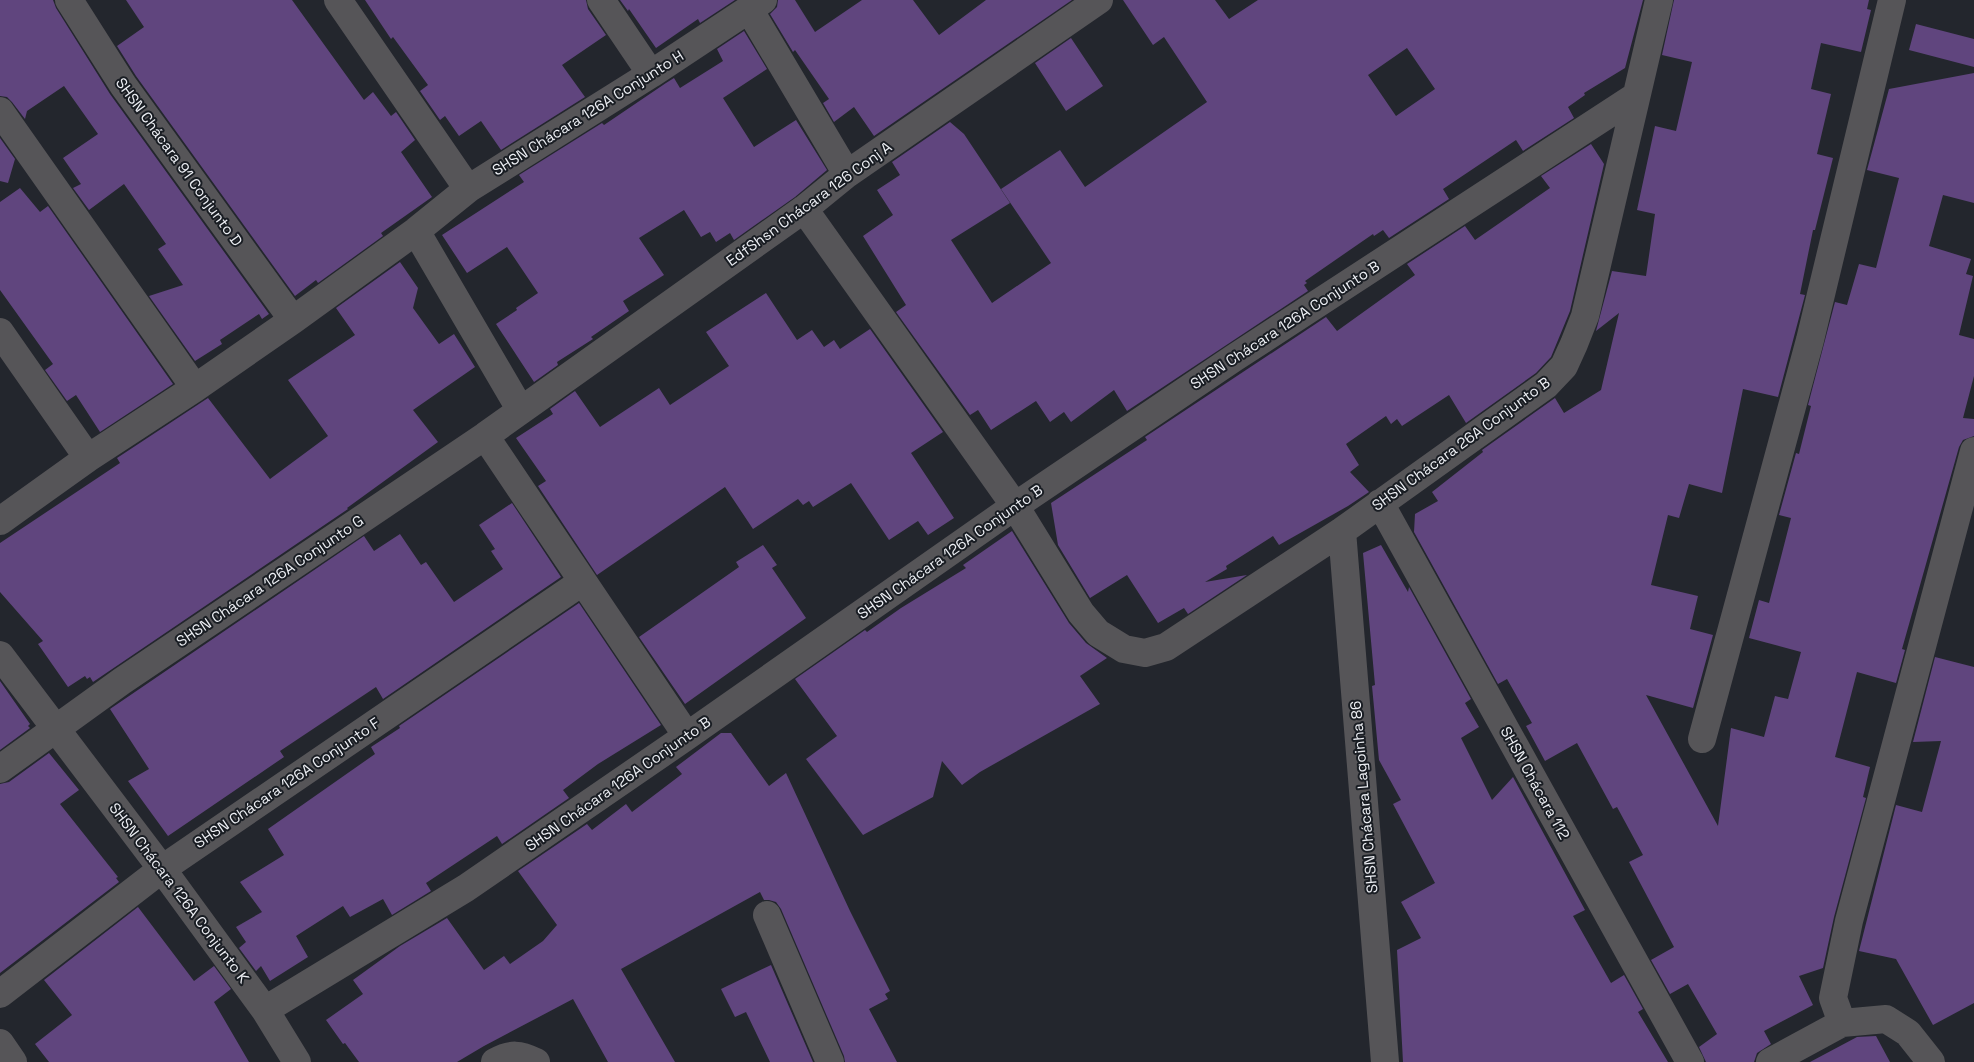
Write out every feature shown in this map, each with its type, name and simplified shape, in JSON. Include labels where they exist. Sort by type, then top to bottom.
[{"type":"street","name":"SHSN Chácara 91 Conjunto D","points":[[70,0],[123,86],[293,320]]},
{"type":"street","points":[[338,0],[468,188]]},
{"type":"street","points":[[601,0],[651,74]]},
{"type":"street","name":"EdfShsn Chácara 126 Conj A","points":[[485,436],[520,409],[804,209],[847,174],[1099,0]]},
{"type":"street","name":"SHSN Chácara 26A Conjunto B","points":[[1015,506],[1081,613],[1098,633],[1124,649],[1145,653],[1166,647],[1342,531],[1546,385],[1564,366],[1585,316],[1659,0]]},
{"type":"street","points":[[1702,739],[1810,340],[1892,0]]},
{"type":"street","points":[[756,5],[847,174]]},
{"type":"street","name":"SHSN Chácara 126A Conjunto H","points":[[416,231],[468,188],[651,74],[756,5]]},
{"type":"street","name":"SHSN Chácara 126A Conjunto B","points":[[265,1010],[466,888],[1015,506],[1234,358],[1636,96]]},
{"type":"street","points":[[0,111],[195,388]]},
{"type":"street","points":[[804,209],[1015,506]]},
{"type":"street","points":[[0,521],[88,458],[195,388],[293,320],[416,231],[520,409]]},
{"type":"street","points":[[0,332],[88,458]]},
{"type":"street","points":[[485,436],[687,736]]},
{"type":"street","name":"SHSN Chácara 126A Conjunto G","points":[[0,769],[55,728],[485,436]]},
{"type":"street","points":[[1842,1023],[1833,998],[1849,921],[1974,451]]},
{"type":"street","name":"SHSN Chácara 112","points":[[1380,504],[1690,1062]]},
{"type":"street","name":"SHSN Chácara Lagoinha 86","points":[[1342,531],[1385,1062]]},
{"type":"street","name":"SHSN Chácara 126A Conjunto F","points":[[0,994],[162,869],[582,582]]},
{"type":"street","name":"SHSN Chácara 126A Conjunto K","points":[[0,655],[162,869],[265,1010],[297,1062]]},
{"type":"street","points":[[767,915],[830,1062]]},
{"type":"street","points":[[1770,1062],[1842,1023],[1886,1019],[1908,1033],[1931,1062]]},
{"type":"street","points":[[0,1043],[13,1062]]},
{"type":"street","points":[[495,1062],[508,1055],[531,1059]]},
{"type":"building","points":[[0,0],[53,0],[56,8],[110,94],[269,314],[262,319],[259,314],[220,340],[222,344],[195,361],[149,296],[183,285],[158,249],[166,244],[124,184],[89,210],[73,188],[81,184],[63,158],[98,134],[64,86],[27,111],[25,119],[7,97],[0,96]]},
{"type":"building","points":[[126,0],[292,0],[364,100],[373,92],[391,116],[396,112],[415,140],[401,152],[432,197],[381,233],[383,236],[318,283],[316,280],[295,296],[136,76],[117,46],[144,27]]},
{"type":"building","points":[[365,0],[586,0],[588,9],[606,35],[562,65],[585,97],[501,150],[481,121],[459,136],[445,116],[440,120],[420,91],[428,85],[393,37],[391,39]]},
{"type":"building","points":[[620,0],[735,0],[700,23],[698,19],[656,48],[629,9],[628,11]]},
{"type":"building","points":[[778,0],[795,0],[815,32],[862,0],[913,0],[939,35],[986,0],[1072,0],[874,136],[854,107],[834,122],[823,103],[829,99],[795,50],[793,52],[770,14],[777,7]]},
{"type":"building","points":[[1123,0],[1215,0],[1229,19],[1258,0],[1643,0],[1625,68],[1584,93],[1585,95],[1568,107],[1574,118],[1523,151],[1516,140],[1443,189],[1449,199],[1389,238],[1383,230],[1374,236],[1373,234],[1305,281],[1307,283],[1304,285],[1308,291],[1127,411],[1114,390],[1071,422],[1064,412],[1050,422],[1036,401],[991,430],[978,410],[970,415],[896,312],[906,305],[863,236],[893,215],[877,190],[900,175],[892,162],[950,122],[964,134],[1010,203],[951,240],[992,303],[1051,263],[1001,189],[1060,150],[1085,187],[1207,102],[1164,37],[1153,45]],"holes":[[[1407,48],[1435,89],[1396,116],[1368,75]]]},
{"type":"building","points":[[1674,0],[1869,0],[1867,9],[1871,10],[1861,52],[1821,43],[1811,89],[1831,94],[1817,154],[1833,158],[1815,230],[1813,230],[1800,294],[1805,295],[1778,397],[1743,389],[1722,493],[1689,484],[1679,518],[1668,515],[1651,585],[1698,596],[1690,629],[1713,635],[1693,708],[1646,695],[1718,826],[1731,728],[1764,737],[1775,696],[1788,699],[1801,652],[1749,638],[1759,600],[1769,603],[1791,518],[1779,515],[1796,453],[1799,454],[1811,406],[1808,405],[1835,302],[1847,305],[1859,264],[1876,268],[1899,178],[1867,170],[1889,89],[1974,73],[1974,203],[1943,195],[1929,246],[1971,259],[1966,274],[1973,276],[1959,335],[1974,339],[1974,376],[1963,418],[1974,419],[1974,436],[1963,440],[1959,447],[1902,649],[1905,650],[1896,683],[1857,672],[1835,757],[1870,767],[1863,797],[1866,798],[1834,917],[1823,968],[1799,976],[1813,1005],[1764,1031],[1771,1044],[1757,1053],[1754,1062],[1706,1062],[1699,1047],[1717,1034],[1688,984],[1670,994],[1651,960],[1674,947],[1629,862],[1643,855],[1617,807],[1613,809],[1577,743],[1545,761],[1526,726],[1532,723],[1507,679],[1498,684],[1414,532],[1415,514],[1438,501],[1432,492],[1483,452],[1482,450],[1555,398],[1564,413],[1601,390],[1619,313],[1596,331],[1612,271],[1646,276],[1655,214],[1637,210],[1655,126],[1676,131],[1692,62],[1662,55]]},
{"type":"building","points":[[1916,24],[1974,39],[1974,67],[1909,50]]},
{"type":"building","points":[[744,31],[767,69],[723,98],[754,147],[796,120],[827,170],[795,197],[734,240],[730,233],[716,242],[710,232],[701,237],[684,210],[639,238],[664,275],[623,301],[629,311],[591,337],[593,339],[557,362],[558,365],[534,382],[496,324],[538,293],[507,247],[467,273],[442,235],[524,182],[519,175],[602,123],[604,125],[674,78],[680,88],[723,61],[717,49]]},
{"type":"building","points":[[1071,38],[1103,86],[1066,111],[1035,63]]},
{"type":"building","points":[[0,138],[15,159],[8,183],[0,181]]},
{"type":"building","points":[[1591,144],[1604,164],[1570,311],[1551,357],[1536,373],[1466,423],[1449,395],[1402,426],[1397,419],[1391,424],[1386,416],[1346,444],[1359,465],[1350,472],[1369,492],[1279,545],[1273,536],[1226,566],[1227,569],[1205,582],[1247,575],[1188,614],[1184,608],[1158,623],[1127,575],[1090,598],[1058,545],[1051,503],[1147,440],[1145,437],[1326,317],[1337,331],[1415,275],[1407,264],[1465,226],[1475,240],[1550,188],[1541,176]]},
{"type":"building","points":[[20,188],[40,212],[48,206],[173,384],[100,432],[76,395],[67,401],[45,370],[53,364],[0,290],[0,202]]},
{"type":"building","points":[[400,262],[418,288],[413,308],[439,344],[454,334],[475,367],[413,410],[438,442],[348,509],[93,682],[90,677],[87,679],[85,676],[68,687],[38,644],[43,641],[0,592],[0,543],[120,463],[117,458],[208,398],[270,479],[328,436],[288,380],[355,335],[336,308]]},
{"type":"building","points":[[766,293],[797,340],[812,330],[824,347],[834,340],[840,349],[870,329],[943,432],[911,453],[954,518],[928,535],[918,521],[889,540],[851,483],[813,507],[809,501],[803,505],[798,499],[753,529],[725,487],[597,575],[538,486],[546,481],[516,438],[553,414],[550,409],[575,391],[600,427],[659,388],[670,405],[729,366],[706,332]]},
{"type":"building","points":[[512,503],[561,577],[383,699],[376,687],[280,751],[284,757],[168,836],[128,781],[149,769],[110,709],[364,536],[374,551],[400,534],[421,565],[426,562],[454,602],[503,569],[491,551],[495,549],[479,525]]},
{"type":"building","points":[[1012,531],[1069,623],[1086,643],[1107,658],[1080,676],[1100,704],[980,772],[962,785],[942,761],[933,797],[863,835],[806,759],[837,736],[795,679],[865,630],[867,632],[901,608],[966,568],[963,565]]},
{"type":"building","points":[[763,545],[777,565],[772,568],[806,618],[685,704],[639,637],[739,567],[736,562]]},
{"type":"building","points":[[1381,545],[1408,592],[1409,587],[1471,699],[1465,703],[1479,727],[1461,738],[1492,800],[1513,777],[1585,910],[1573,916],[1611,983],[1624,975],[1643,1009],[1638,1012],[1668,1062],[1403,1062],[1397,950],[1421,938],[1401,902],[1435,883],[1393,804],[1401,800],[1379,760],[1372,686],[1375,685],[1363,553]]},
{"type":"building","points":[[579,603],[661,725],[598,764],[563,790],[569,798],[502,844],[497,836],[426,883],[431,891],[392,915],[383,899],[350,917],[343,906],[296,936],[308,957],[270,981],[261,966],[256,971],[239,948],[246,942],[236,927],[262,912],[240,882],[284,855],[268,829],[375,754],[371,747],[400,728],[399,726]]},
{"type":"building","points":[[1935,657],[1974,667],[1974,1003],[1933,1025],[1896,959],[1859,951],[1896,805],[1922,812],[1941,741],[1913,742]]},
{"type":"building","points":[[0,681],[30,724],[28,726],[30,728],[0,750]]},
{"type":"building","points":[[721,733],[731,733],[769,786],[786,773],[850,911],[890,991],[885,994],[888,999],[869,1009],[897,1062],[845,1062],[781,909],[776,902],[764,900],[760,892],[621,969],[675,1062],[608,1062],[573,999],[457,1062],[359,1062],[345,1043],[343,1044],[326,1020],[363,994],[353,980],[400,946],[447,918],[484,970],[504,956],[510,964],[543,941],[557,925],[518,871],[587,824],[592,830],[626,804],[632,812],[682,774],[676,767]]},
{"type":"building","points":[[49,753],[79,790],[60,804],[118,877],[116,878],[119,882],[0,973],[0,784],[9,782]]},
{"type":"building","points":[[138,907],[194,981],[214,966],[231,989],[214,1002],[249,1062],[49,1062],[35,1044],[72,1015],[44,980]]},
{"type":"building","points":[[771,965],[813,1062],[770,1062],[746,1012],[735,1017],[721,989]]},
{"type":"building","points":[[1876,1036],[1890,1062],[1810,1062],[1857,1037]]}]
